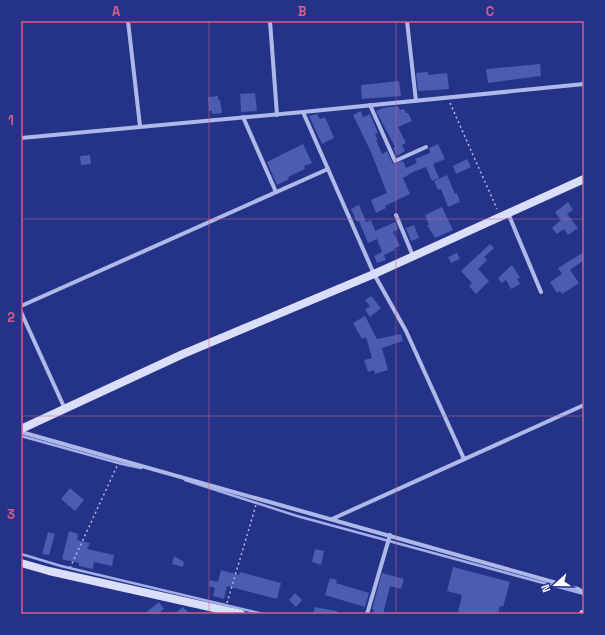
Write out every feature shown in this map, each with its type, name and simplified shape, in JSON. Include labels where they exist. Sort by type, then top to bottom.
[{"type":"street","points":[[128,21],[140,126]]},
{"type":"street","points":[[270,21],[276,114]]},
{"type":"street","points":[[407,21],[416,101]]},
{"type":"street","points":[[21,138],[584,84]]},
{"type":"street","points":[[370,105],[395,161],[426,147]]},
{"type":"street","points":[[303,112],[374,274],[406,331],[464,459]]},
{"type":"street","points":[[242,117],[276,192]]},
{"type":"street","points":[[21,306],[328,169]]},
{"type":"street","points":[[21,429],[183,354],[374,274],[508,212],[584,179]]},
{"type":"street","points":[[508,212],[541,292]]},
{"type":"street","points":[[396,215],[414,256]]},
{"type":"street","points":[[21,312],[65,409]]},
{"type":"street","points":[[332,519],[584,405]]},
{"type":"street","points":[[21,432],[578,588],[584,593]]},
{"type":"street","points":[[367,614],[390,535]]},
{"type":"street","points":[[21,563],[67,575],[241,614]]},
{"type":"path","points":[[448,98],[500,216]]},
{"type":"path","points":[[67,575],[120,459]]},
{"type":"path","points":[[225,610],[258,498]]},
{"type":"building","points":[[540,64],[541,76],[488,83],[486,69]]},
{"type":"building","points":[[428,72],[428,75],[447,73],[449,89],[418,91],[416,73]]},
{"type":"building","points":[[399,81],[401,96],[362,99],[361,85]]},
{"type":"building","points":[[255,93],[257,111],[241,112],[240,94]]},
{"type":"building","points":[[218,96],[222,113],[212,114],[212,111],[209,111],[208,97]]},
{"type":"building","points":[[398,106],[400,110],[404,109],[406,113],[408,113],[412,121],[398,127],[406,143],[402,145],[405,151],[397,156],[393,148],[395,147],[376,111],[383,108]]},
{"type":"building","points":[[361,111],[363,117],[370,114],[378,133],[375,134],[378,140],[376,140],[382,154],[387,151],[393,164],[403,161],[406,168],[417,163],[415,159],[430,153],[429,148],[438,144],[445,159],[433,164],[439,178],[432,181],[426,167],[413,172],[403,178],[410,194],[385,206],[386,208],[376,213],[371,200],[387,193],[371,152],[353,115]]},
{"type":"building","points":[[317,114],[320,119],[325,117],[334,138],[322,144],[309,116]]},
{"type":"building","points":[[303,144],[312,163],[304,166],[305,169],[288,177],[289,179],[277,185],[267,162]]},
{"type":"building","points":[[90,155],[91,164],[81,165],[80,156]]},
{"type":"building","points":[[467,159],[471,167],[456,174],[453,166]]},
{"type":"building","points":[[447,175],[455,194],[457,193],[460,202],[448,207],[441,189],[438,190],[434,181]]},
{"type":"building","points":[[568,202],[573,210],[567,214],[578,228],[568,235],[564,229],[557,234],[552,228],[561,220],[555,212]]},
{"type":"building","points":[[359,205],[366,222],[371,220],[375,231],[395,222],[398,229],[393,232],[400,246],[384,255],[386,260],[377,263],[374,256],[382,252],[377,239],[368,243],[359,221],[357,222],[351,209]]},
{"type":"building","points":[[442,207],[453,230],[435,238],[427,225],[429,225],[425,215]]},
{"type":"building","points":[[414,225],[419,238],[411,241],[406,228]]},
{"type":"building","points":[[490,244],[494,248],[484,257],[487,260],[478,269],[489,281],[476,294],[469,286],[472,283],[461,271]]},
{"type":"building","points":[[584,252],[584,260],[570,270],[579,283],[562,294],[560,291],[557,293],[550,282],[562,274],[558,268]]},
{"type":"building","points":[[457,253],[460,259],[451,263],[448,257]]},
{"type":"building","points":[[512,265],[520,278],[517,279],[520,284],[511,289],[506,280],[502,283],[498,278]]},
{"type":"building","points":[[371,296],[381,308],[370,317],[365,310],[370,306],[365,300]]},
{"type":"building","points":[[365,316],[377,339],[401,334],[403,341],[382,348],[388,370],[375,374],[374,370],[368,372],[364,360],[372,358],[366,337],[362,339],[353,323]]},
{"type":"building","points":[[70,488],[84,500],[75,511],[61,499]]},
{"type":"building","points":[[69,531],[78,534],[77,540],[90,543],[87,549],[114,555],[112,566],[94,562],[93,569],[79,566],[79,563],[62,559]]},
{"type":"building","points":[[48,532],[55,534],[49,555],[42,554]]},
{"type":"building","points":[[315,549],[324,551],[321,565],[312,562]]},
{"type":"building","points":[[174,556],[184,562],[183,567],[172,564]]},
{"type":"building","points":[[453,567],[510,582],[503,607],[500,606],[498,614],[465,614],[458,612],[462,595],[447,591]]},
{"type":"building","points":[[221,570],[239,575],[240,572],[281,583],[277,599],[227,586],[224,599],[213,596],[215,588],[209,586],[210,580],[218,582]]},
{"type":"building","points":[[382,573],[404,579],[401,589],[390,586],[383,614],[373,614],[374,610],[372,609]]},
{"type":"building","points":[[330,578],[337,580],[336,583],[369,593],[365,607],[325,595]]},
{"type":"building","points":[[295,593],[302,600],[296,607],[289,600]]},
{"type":"building","points":[[159,602],[164,609],[158,614],[144,614]]},
{"type":"building","points":[[183,607],[190,614],[174,614]]},
{"type":"building","points":[[315,607],[337,611],[337,614],[313,614]]},
{"type":"waterway","points":[[21,436],[141,468]]},
{"type":"waterway","points":[[185,480],[297,516],[584,594]]},
{"type":"waterway","points":[[21,554],[61,566],[263,614]]}]
